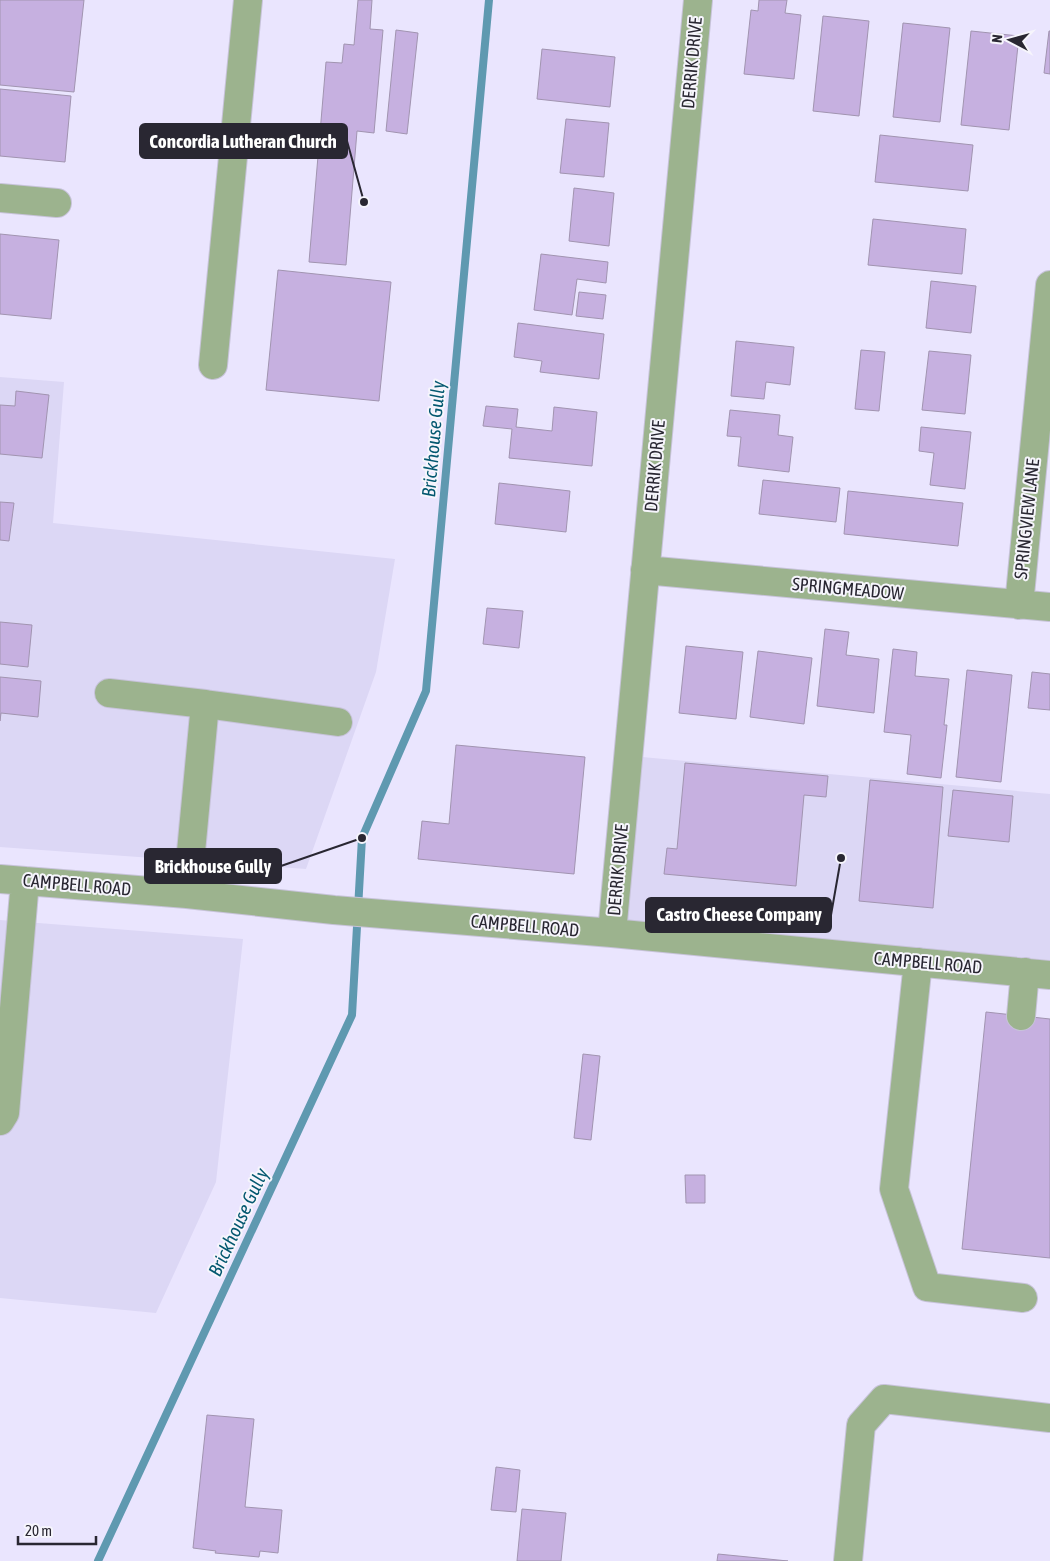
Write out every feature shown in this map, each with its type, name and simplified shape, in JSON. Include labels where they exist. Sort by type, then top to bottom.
[{"type":"street","points":[[213,365],[248,0]]},
{"type":"street","name":"DERRIK DRIVE","points":[[612,933],[698,0]]},
{"type":"street","points":[[0,198],[57,203]]},
{"type":"street","name":"SPRINGVIEW LANE","points":[[1019,605],[1050,285]]},
{"type":"street","name":"SPRINGMEADOW","points":[[645,570],[1050,607]]},
{"type":"street","points":[[109,692],[338,722]]},
{"type":"street","points":[[186,894],[205,704]]},
{"type":"street","points":[[0,1121],[4,1113],[12,880]]},
{"type":"street","name":"CAMPBELL ROAD","points":[[12,880],[186,894],[378,914],[612,933],[1038,974]]},
{"type":"street","points":[[918,962],[894,1189],[926,1287],[1023,1298]]},
{"type":"street","points":[[1021,1016],[1038,974]]},
{"type":"street","points":[[848,1561],[861,1425],[884,1399],[1050,1418]]},
{"type":"shaded area","points":[[0,377],[64,382],[53,523],[395,559],[376,672],[306,869],[0,847]]},
{"type":"shaded area","points":[[642,757],[1050,794],[1050,960],[627,921]]},
{"type":"shaded area","points":[[0,920],[243,939],[216,1182],[156,1313],[0,1298]]},
{"type":"building","points":[[0,0],[84,0],[74,92],[0,85]]},
{"type":"building","points":[[358,0],[372,0],[370,29],[383,30],[374,133],[357,131],[346,265],[309,262],[326,62],[342,63],[344,44],[354,45]]},
{"type":"building","points":[[759,0],[787,0],[785,13],[801,15],[794,79],[744,74],[751,10],[758,11]]},
{"type":"building","points":[[823,16],[869,21],[859,116],[813,111]]},
{"type":"building","points":[[903,23],[950,28],[940,122],[893,117]]},
{"type":"building","points":[[396,30],[418,33],[407,134],[386,131]]},
{"type":"building","points":[[971,31],[1019,36],[1009,130],[961,125]]},
{"type":"building","points":[[1050,31],[1050,74],[1044,73]]},
{"type":"building","points":[[542,49],[615,57],[610,107],[537,99]]},
{"type":"building","points":[[0,89],[71,96],[65,162],[0,156]]},
{"type":"building","points":[[566,119],[609,123],[604,177],[560,173]]},
{"type":"building","points":[[880,135],[973,145],[968,191],[875,182]]},
{"type":"building","points":[[574,188],[614,193],[609,246],[569,241]]},
{"type":"building","points":[[873,219],[966,229],[962,274],[868,265]]},
{"type":"building","points":[[0,234],[59,240],[51,319],[0,314]]},
{"type":"building","points":[[541,254],[608,262],[606,283],[577,279],[572,315],[534,310]]},
{"type":"building","points":[[278,270],[391,282],[379,401],[266,390]]},
{"type":"building","points":[[931,281],[976,286],[971,333],[926,328]]},
{"type":"building","points":[[579,292],[606,295],[603,319],[576,316]]},
{"type":"building","points":[[518,323],[604,334],[599,379],[540,372],[542,361],[514,357]]},
{"type":"building","points":[[736,341],[794,347],[790,385],[766,382],[764,399],[731,396]]},
{"type":"building","points":[[861,350],[885,352],[879,411],[855,409]]},
{"type":"building","points":[[929,351],[971,355],[965,414],[922,410]]},
{"type":"building","points":[[16,391],[49,395],[42,458],[0,454],[0,405],[15,406]]},
{"type":"building","points":[[486,406],[518,409],[516,427],[552,431],[554,407],[597,412],[592,466],[509,458],[512,429],[483,426]]},
{"type":"building","points":[[730,410],[780,415],[778,435],[793,437],[789,472],[738,466],[741,437],[727,436]]},
{"type":"building","points":[[921,427],[971,432],[965,489],[930,485],[934,453],[919,451]]},
{"type":"building","points":[[763,480],[840,488],[836,522],[759,514]]},
{"type":"building","points":[[499,483],[570,491],[566,532],[495,524]]},
{"type":"building","points":[[848,491],[963,503],[958,546],[844,534]]},
{"type":"building","points":[[0,502],[14,503],[9,541],[0,540]]},
{"type":"building","points":[[487,608],[523,611],[519,648],[483,644]]},
{"type":"building","points":[[0,622],[32,625],[28,667],[0,664]]},
{"type":"building","points":[[825,629],[849,632],[846,655],[879,659],[874,713],[817,706]]},
{"type":"building","points":[[686,646],[743,652],[736,719],[679,713]]},
{"type":"building","points":[[893,649],[917,652],[915,676],[949,679],[944,725],[947,725],[941,778],[907,774],[911,735],[884,732]]},
{"type":"building","points":[[758,651],[812,658],[804,724],[750,717]]},
{"type":"building","points":[[967,670],[1012,675],[1001,782],[956,777]]},
{"type":"building","points":[[1032,672],[1050,674],[1050,710],[1028,708]]},
{"type":"building","points":[[0,677],[41,681],[38,717],[1,713],[0,721]]},
{"type":"building","points":[[456,745],[585,757],[574,874],[418,859],[422,821],[449,824]]},
{"type":"building","points":[[685,763],[828,776],[826,797],[804,795],[796,886],[664,874],[667,848],[677,849]]},
{"type":"building","points":[[870,780],[943,787],[933,908],[859,901]]},
{"type":"building","points":[[953,790],[1013,796],[1009,842],[948,836]]},
{"type":"building","points":[[986,1012],[1050,1019],[1050,1258],[962,1249]]},
{"type":"building","points":[[583,1054],[600,1056],[591,1140],[574,1138]]},
{"type":"building","points":[[685,1175],[705,1175],[705,1203],[686,1203]]},
{"type":"building","points":[[207,1415],[254,1419],[245,1507],[282,1510],[278,1553],[260,1551],[259,1557],[215,1553],[216,1551],[193,1548]]},
{"type":"building","points":[[496,1467],[520,1470],[516,1512],[491,1510]]},
{"type":"building","points":[[522,1509],[566,1513],[561,1561],[517,1561]]},
{"type":"building","points":[[718,1554],[788,1561],[717,1561]]},
{"type":"waterway","name":"Brickhouse Gully","points":[[98,1561],[352,1015],[362,838],[426,691],[489,0]]},
{"type":"place","name":"Concordia Lutheran Church","points":[[364,202]]},
{"type":"place","name":"Brickhouse Gully","points":[[362,838]]},
{"type":"place","name":"Castro Cheese Company","points":[[841,858]]}]
